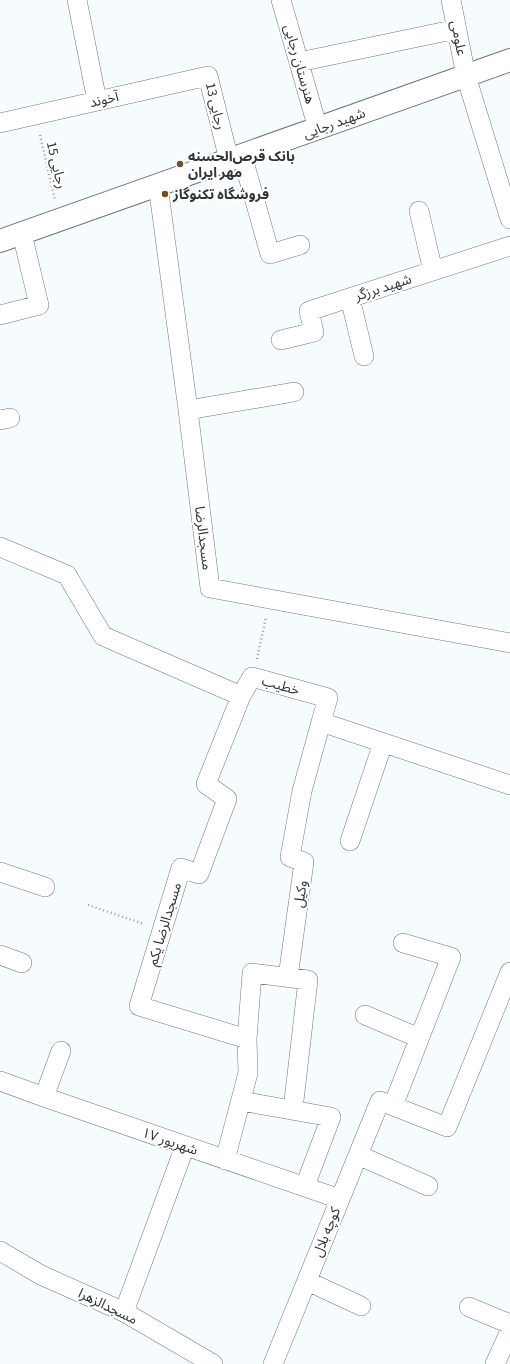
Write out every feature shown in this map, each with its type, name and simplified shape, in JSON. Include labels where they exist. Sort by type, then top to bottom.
[{"type":"main road","name":"شهید رجایی","points":[[0,242],[510,60]]},
{"type":"street","points":[[77,0],[97,101]]},
{"type":"street","name":"هنرستان رجایی","points":[[281,0],[318,129]]},
{"type":"street","name":"علومی","points":[[451,0],[466,76]]},
{"type":"street","points":[[299,62],[457,29]]},
{"type":"street","name":"آخوند","points":[[0,123],[208,76]]},
{"type":"street","name":"رجایی 13","points":[[208,76],[270,254],[300,245]]},
{"type":"street","points":[[466,76],[510,219]]},
{"type":"street","name":"مسجدالرضا","points":[[158,185],[210,588],[510,643]]},
{"type":"street","points":[[418,211],[433,271]]},
{"type":"street","points":[[0,315],[39,305],[22,234]]},
{"type":"street","name":"شهید برزگر","points":[[281,340],[314,332],[309,311],[510,246]]},
{"type":"street","points":[[350,298],[364,356]]},
{"type":"street","points":[[188,410],[294,392]]},
{"type":"street","name":"خطیب","points":[[0,547],[67,575],[103,636],[241,696],[252,677],[328,698],[321,722]]},
{"type":"street","name":"مسجدالرضا یکم","points":[[241,696],[206,784],[227,799],[199,874],[181,868],[139,1006],[247,1039]]},
{"type":"street","points":[[321,722],[510,785]]},
{"type":"street","name":"وکیل","points":[[288,977],[304,862],[290,858],[302,791],[321,722]]},
{"type":"street","points":[[350,841],[383,743]]},
{"type":"street","points":[[0,872],[45,887]]},
{"type":"street","name":"کوچه بلال","points":[[273,1364],[358,1155],[420,1038],[451,957],[403,943]]},
{"type":"street","points":[[0,955],[22,963]]},
{"type":"street","points":[[386,1103],[448,1127],[510,972]]},
{"type":"street","points":[[225,1160],[248,1073],[247,1039],[252,973],[308,980],[293,1109]]},
{"type":"street","points":[[365,1015],[420,1038]]},
{"type":"street","points":[[44,1097],[61,1051]]},
{"type":"street","name":"۱۷ شهریور","points":[[0,1081],[340,1199]]},
{"type":"street","points":[[241,1101],[293,1109],[331,1117],[304,1186]]},
{"type":"street","points":[[124,1312],[185,1146]]},
{"type":"street","points":[[358,1155],[428,1186]]},
{"type":"street","name":"مسجدالزهرا","points":[[0,1251],[42,1275],[124,1312],[213,1364]]},
{"type":"street","points":[[0,1261],[42,1275]]},
{"type":"street","points":[[307,1281],[361,1306]]},
{"type":"street","points":[[468,1307],[510,1324]]},
{"type":"street","points":[[495,1364],[510,1330]]},
{"type":"path","name":"رجایی 15","points":[[35,115],[60,220]]},
{"type":"path","points":[[252,677],[270,599]]},
{"type":"path","points":[[88,905],[162,930]]},
{"type":"place","name":"بانک قرص‌الحسنه مهر ایران","points":[[180,164]]},
{"type":"place","name":"فروشگاه تکنوگاز","points":[[165,194]]}]
